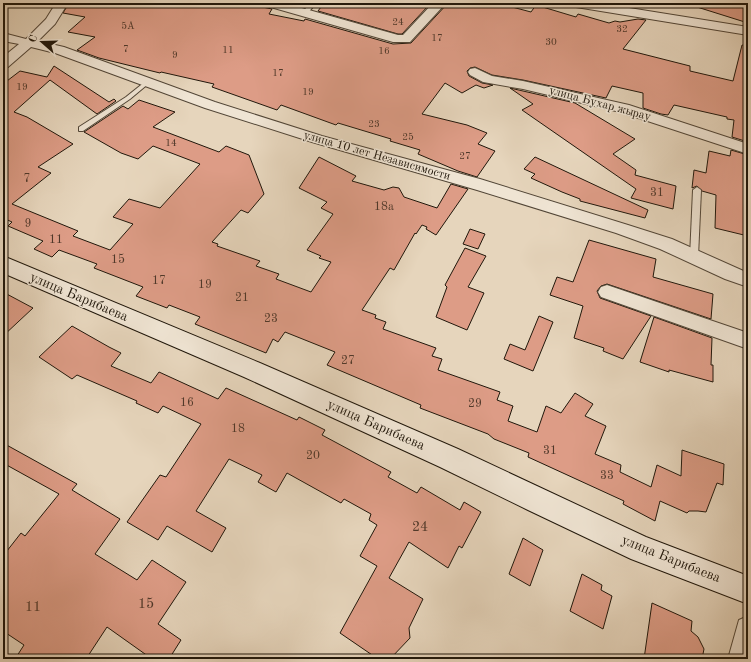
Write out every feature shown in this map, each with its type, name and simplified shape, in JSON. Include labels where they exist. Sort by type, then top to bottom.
[{"type":"street","points":[[3,64],[30,43],[49,24],[62,3]]},
{"type":"street","points":[[271,3],[387,36],[406,38],[440,3]]},
{"type":"street","points":[[576,3],[748,31]]},
{"type":"street","name":"улица 10 лет Независимости","points":[[3,37],[59,50],[146,83],[210,105],[373,156],[480,185],[614,226],[666,244],[694,258],[748,280]]},
{"type":"street","name":"улица Бухар жырау","points":[[475,72],[488,79],[522,85],[624,108],[748,149]]},
{"type":"street","name":"улица Барибаева","points":[[3,264],[252,370],[449,458],[641,549],[748,590]]},
{"type":"street","points":[[607,292],[748,341]]},
{"type":"street","points":[[741,659],[748,629]]},
{"type":"lane","points":[[305,13],[313,3]]},
{"type":"lane","points":[[81,129],[128,98],[146,83]]},
{"type":"lane","points":[[694,258],[697,190]]},
{"type":"building","points":[[69,3],[243,3],[272,9],[269,14],[304,21],[305,19],[393,44],[411,43],[448,3],[497,3],[531,12],[536,5],[576,17],[578,14],[609,23],[638,19],[646,20],[623,49],[690,66],[690,71],[733,81],[742,45],[748,46],[748,142],[732,137],[734,120],[727,119],[727,117],[674,105],[668,115],[661,114],[643,108],[643,93],[612,86],[606,98],[523,80],[492,75],[475,67],[470,68],[467,71],[469,76],[482,83],[493,85],[484,88],[476,85],[462,93],[445,83],[422,114],[467,125],[487,133],[478,144],[495,151],[477,177],[458,171],[418,154],[420,150],[390,141],[391,139],[338,123],[336,125],[281,105],[277,110],[212,87],[214,84],[99,58],[77,50],[95,37],[68,32],[85,17],[63,13]]},
{"type":"building","points":[[324,3],[416,3],[428,6],[402,34],[398,34],[318,11]]},
{"type":"building","points":[[698,3],[748,3],[748,23],[697,7]]},
{"type":"building","points":[[54,66],[109,102],[114,99],[116,101],[97,114],[50,80],[14,112],[27,117],[73,144],[38,167],[51,173],[12,204],[78,231],[73,236],[110,250],[133,224],[113,217],[129,199],[160,208],[200,164],[153,146],[138,159],[121,153],[84,132],[123,106],[128,109],[139,100],[175,112],[153,127],[219,152],[226,146],[249,155],[264,194],[248,213],[241,210],[212,242],[218,244],[217,246],[260,261],[256,266],[279,274],[276,279],[311,292],[331,262],[319,258],[321,256],[307,250],[333,214],[321,208],[327,202],[299,188],[319,157],[356,176],[352,181],[384,190],[393,187],[399,188],[404,197],[437,208],[451,184],[468,189],[436,235],[426,229],[427,227],[422,225],[416,234],[415,233],[394,270],[390,268],[362,310],[376,315],[375,318],[386,322],[383,329],[436,348],[432,356],[442,359],[438,370],[500,392],[497,400],[513,406],[508,421],[537,432],[546,406],[561,413],[575,393],[593,404],[585,416],[606,426],[595,454],[621,465],[620,472],[651,487],[657,465],[681,476],[682,450],[724,464],[723,485],[717,483],[706,512],[689,511],[687,513],[660,501],[655,521],[623,504],[624,501],[528,457],[529,453],[494,439],[488,434],[420,408],[421,405],[327,365],[335,352],[285,332],[278,342],[273,339],[266,353],[195,324],[200,317],[169,305],[167,308],[136,296],[143,287],[94,268],[97,264],[59,250],[52,257],[34,249],[43,241],[8,226],[12,222],[3,218],[3,84],[20,71],[47,77]]},
{"type":"building","points":[[510,88],[575,103],[635,139],[613,154],[636,170],[635,175],[676,186],[673,209],[631,198],[636,189],[522,110],[533,104]]},
{"type":"building","points":[[731,150],[748,155],[748,236],[715,228],[716,195],[702,191],[697,186],[692,188],[694,170],[706,173],[709,151],[730,156]]},
{"type":"building","points":[[535,157],[648,210],[645,218],[580,201],[580,199],[531,178],[535,174],[524,169]]},
{"type":"building","points":[[470,229],[485,234],[478,249],[463,244]]},
{"type":"building","points":[[589,240],[656,259],[653,277],[713,294],[711,319],[607,284],[601,286],[597,291],[600,298],[651,316],[623,359],[603,351],[604,348],[574,338],[583,306],[550,295],[557,277],[573,282]]},
{"type":"building","points":[[465,248],[486,256],[468,287],[484,293],[467,330],[436,317],[447,287],[445,285]]},
{"type":"building","points":[[3,292],[33,308],[3,336]]},
{"type":"building","points":[[539,316],[553,322],[533,371],[504,359],[510,344],[525,350]]},
{"type":"building","points":[[654,317],[712,338],[711,365],[713,365],[713,382],[669,370],[669,372],[640,362]]},
{"type":"building","points":[[72,326],[121,353],[111,366],[151,383],[159,372],[218,399],[226,388],[297,420],[299,417],[325,430],[322,435],[391,472],[388,477],[417,493],[421,487],[460,510],[464,502],[481,512],[462,548],[459,546],[448,568],[409,542],[389,578],[423,599],[409,628],[410,638],[390,659],[378,659],[340,633],[377,566],[360,556],[377,525],[369,520],[371,514],[344,499],[341,503],[287,473],[276,492],[258,482],[262,475],[229,459],[196,511],[226,528],[212,552],[167,526],[158,540],[127,522],[160,475],[166,477],[201,424],[163,406],[158,413],[136,403],[137,401],[77,375],[72,379],[39,357]]},
{"type":"building","points":[[3,443],[77,484],[72,490],[120,519],[95,554],[137,580],[152,560],[186,582],[158,624],[181,640],[169,659],[152,659],[107,627],[86,659],[15,659],[24,645],[3,631],[3,556],[21,533],[25,536],[59,494],[3,463]]},
{"type":"building","points":[[523,538],[543,550],[530,586],[509,574]]},
{"type":"building","points":[[582,574],[602,585],[601,590],[612,596],[603,629],[570,611]]},
{"type":"building","points":[[652,603],[692,621],[691,631],[698,637],[704,649],[702,659],[644,659]]}]
